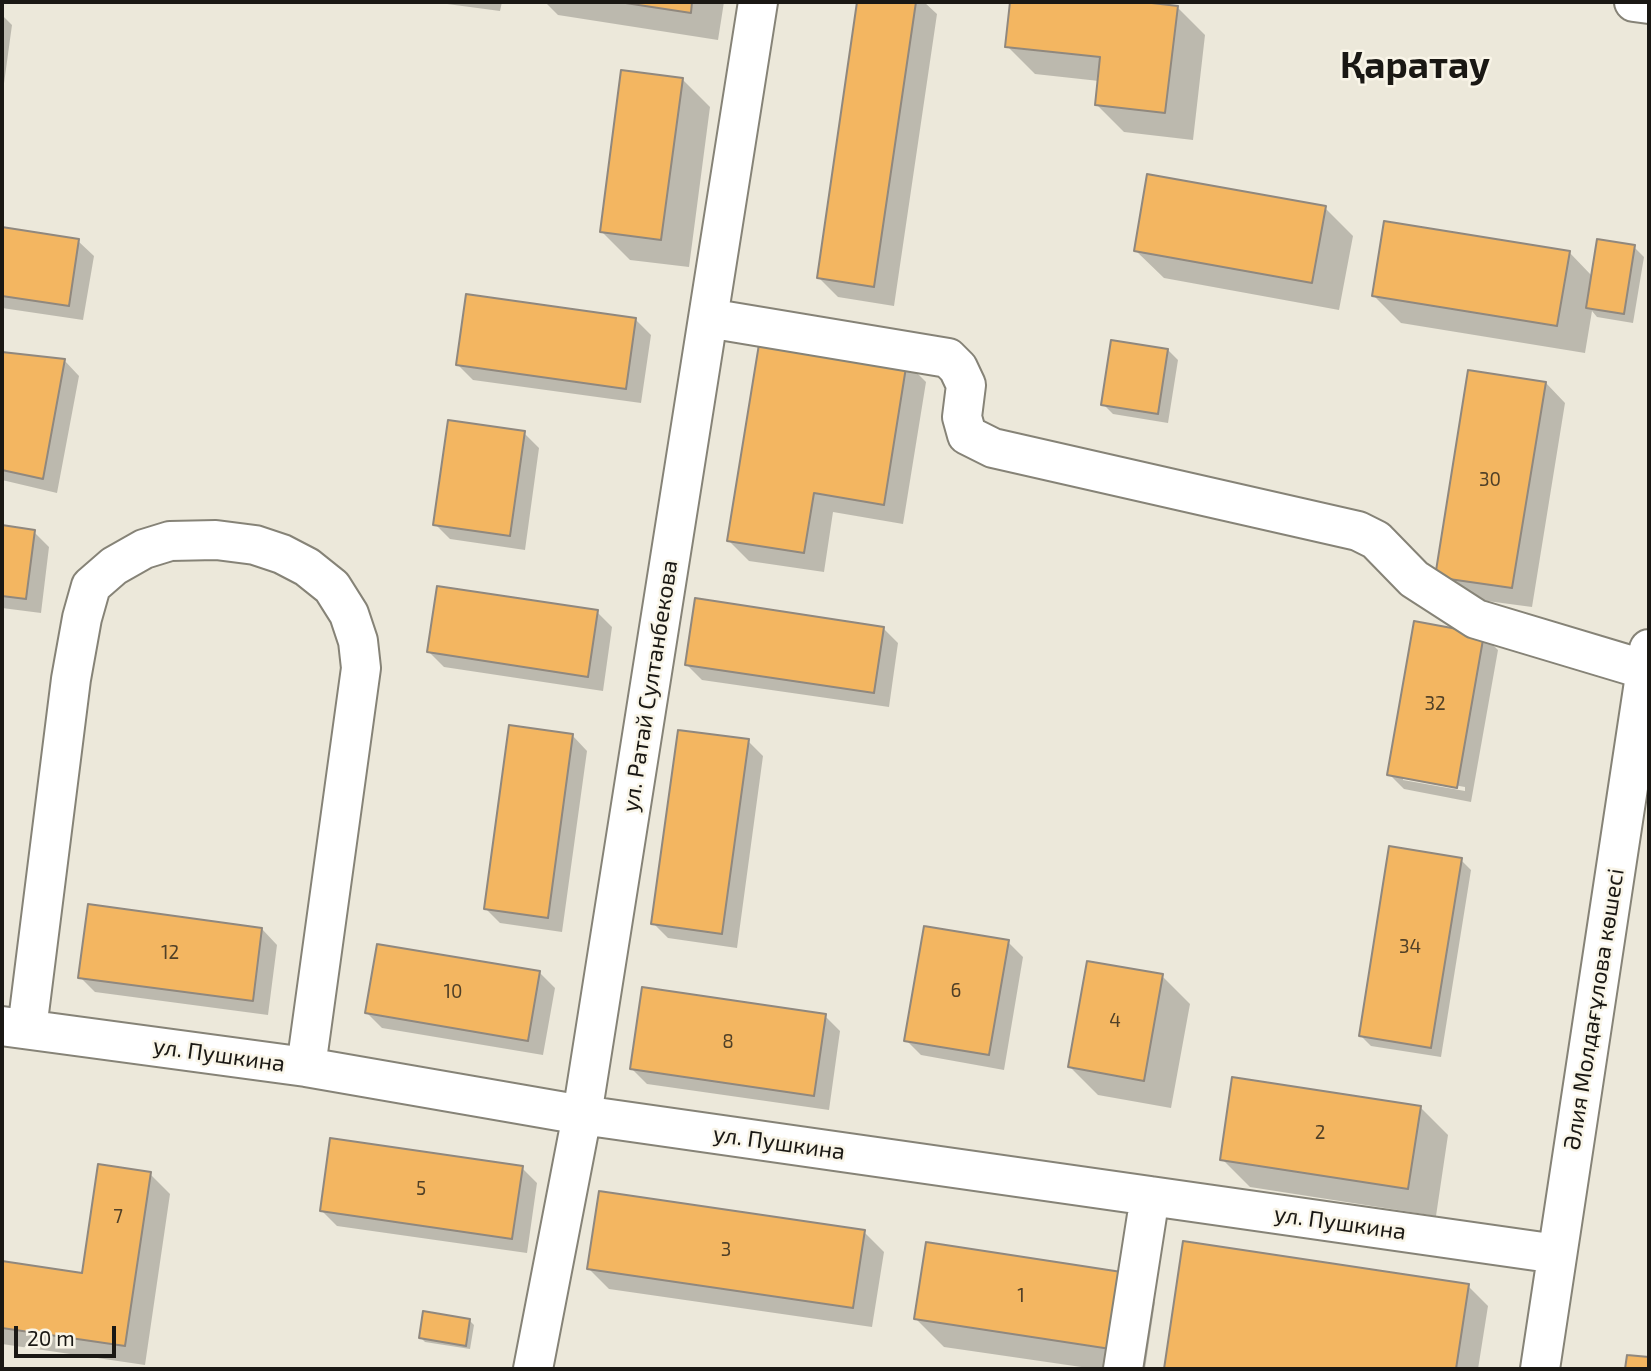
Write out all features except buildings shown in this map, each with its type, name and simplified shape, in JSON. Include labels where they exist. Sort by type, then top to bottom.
[{"type":"street","name":"ул. Ратай Султанбекова","points":[[533,1369],[582,1115],[758,2]]},
{"type":"street","points":[[1634,2],[1649,4]]},
{"type":"street","points":[[708,318],[948,358],[958,368],[966,385],[962,417],[967,435],[993,447],[1359,531],[1376,540],[1414,579],[1476,619],[1648,659]]},
{"type":"street","points":[[14,1027],[71,680],[82,618],[91,586],[114,566],[144,549],[170,541],[216,540],[255,545],[282,554],[307,567],[332,587],[349,614],[358,642],[361,668],[306,1067]]},
{"type":"street","name":"Әлия Молдағұлова көшесі","points":[[1540,1369],[1648,659]]},
{"type":"street","name":"ул. Пушкина","points":[[14,1027],[306,1067],[582,1115],[1557,1254]]},
{"type":"street","points":[[1124,1369],[1150,1196]]},
{"type":"district","name":"Қаратау","points":[[1415,66]]}]
